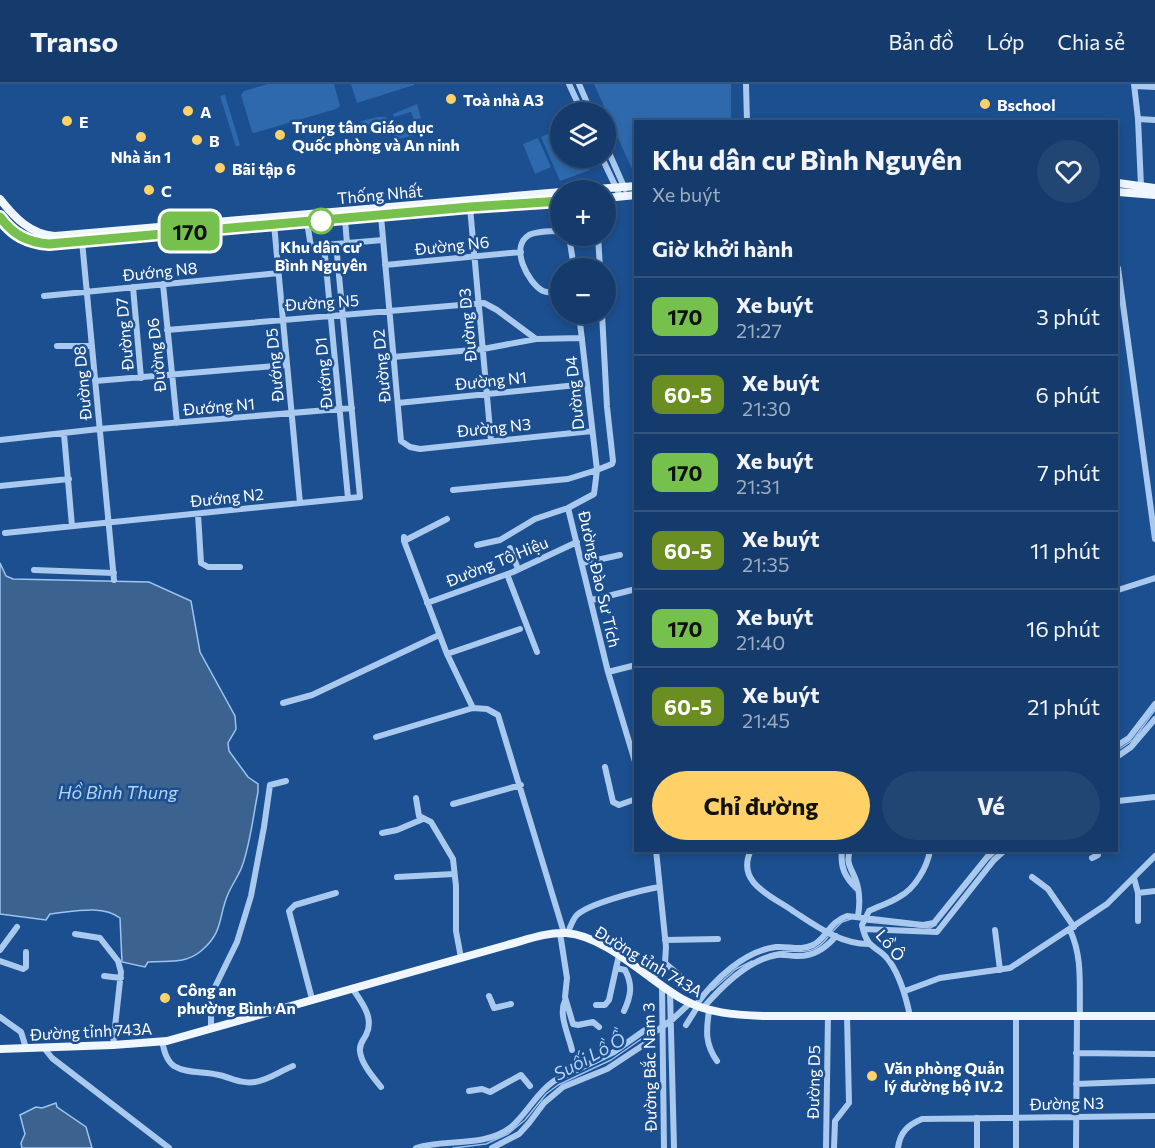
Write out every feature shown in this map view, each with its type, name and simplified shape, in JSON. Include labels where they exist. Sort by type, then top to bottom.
[{"type":"main road","points":[[1118,183],[1155,188]]},
{"type":"main road","points":[[616,188],[634,186]]},
{"type":"main road","points":[[1118,192],[1155,195]]},
{"type":"main road","name":"Thống Nhất","points":[[0,199],[24,225],[38,233],[55,236],[380,212],[550,193]]},
{"type":"main road","name":"Thống Nhất","points":[[470,203],[550,201]]},
{"type":"main road","name":"Thống Nhất","points":[[0,217],[17,234],[32,243],[49,244],[274,220],[307,222],[345,219],[380,212]]},
{"type":"main road","points":[[17,234],[24,225]]},
{"type":"main road","name":"Đường tỉnh 743A","points":[[0,1049],[162,1041],[461,958],[547,935],[564,933],[594,942],[699,1007],[746,1016],[1155,1016]]},
{"type":"street","points":[[746,84],[747,120]]},
{"type":"street","points":[[577,102],[570,87],[579,85],[587,102]]},
{"type":"street","points":[[1141,186],[1135,85],[1155,87]]},
{"type":"street","points":[[1138,119],[1155,120]]},
{"type":"street","points":[[608,168],[620,188],[628,196]]},
{"type":"street","points":[[613,168],[620,188]]},
{"type":"street","name":"Đường D3","points":[[470,203],[491,441]]},
{"type":"street","name":"Đường D2","points":[[380,212],[401,441]]},
{"type":"street","points":[[345,219],[347,243]]},
{"type":"street","name":"Đướng D5","points":[[274,220],[300,503]]},
{"type":"street","points":[[307,222],[311,247]]},
{"type":"street","points":[[550,231],[529,236],[523,242],[521,252],[523,269],[535,285],[544,291],[550,292]]},
{"type":"street","points":[[277,249],[383,240]]},
{"type":"street","name":"Đường D8","points":[[34,570],[114,576],[82,241]]},
{"type":"street","name":"Đướng D1","points":[[336,244],[360,497]]},
{"type":"street","name":"Đướng D1","points":[[324,245],[348,498]]},
{"type":"street","name":"Đường N6","points":[[385,265],[521,252]]},
{"type":"street","points":[[1118,268],[1121,319],[1155,539]]},
{"type":"street","name":"Đướng N8","points":[[44,296],[279,273]]},
{"type":"street","points":[[328,282],[340,281]]},
{"type":"street","name":"Đường D6","points":[[163,284],[177,423]]},
{"type":"street","name":"Đường D7","points":[[133,287],[141,378]]},
{"type":"street","points":[[478,303],[489,305],[536,339]]},
{"type":"street","name":"Đường N5","points":[[167,330],[478,303]]},
{"type":"street","name":"Dường D4","points":[[580,324],[597,470]]},
{"type":"street","name":"Đường Đào Sư Tích","points":[[603,324],[607,407],[614,461],[597,470],[594,494],[568,508],[608,672],[634,758]]},
{"type":"street","points":[[393,357],[483,349],[536,339],[582,338]]},
{"type":"street","points":[[57,346],[92,346]]},
{"type":"street","points":[[334,347],[346,346]]},
{"type":"street","points":[[95,381],[287,365]]},
{"type":"street","points":[[336,373],[348,371]]},
{"type":"street","name":"Đường N1","points":[[398,403],[587,384]]},
{"type":"street","points":[[340,409],[352,408]]},
{"type":"street","name":"Đướng N1","points":[[0,440],[99,429],[340,409]]},
{"type":"street","name":"Đường N3","points":[[401,441],[410,447],[420,448],[592,431]]},
{"type":"street","points":[[64,434],[72,526]]},
{"type":"street","points":[[345,468],[357,466]]},
{"type":"street","points":[[453,490],[568,478],[597,470]]},
{"type":"street","points":[[0,486],[69,479]]},
{"type":"street","name":"Đướng N2","points":[[5,533],[360,497]]},
{"type":"street","points":[[477,545],[500,540],[535,519],[568,508]]},
{"type":"street","points":[[198,514],[201,563],[208,567],[240,567]]},
{"type":"street","points":[[447,519],[404,539],[439,635],[473,708]]},
{"type":"street","name":"Đường Tô Hiệu","points":[[427,603],[507,574],[577,542]]},
{"type":"street","points":[[510,548],[518,569]]},
{"type":"street","points":[[583,563],[620,555]]},
{"type":"street","points":[[507,574],[537,652]]},
{"type":"street","points":[[1118,590],[1155,578]]},
{"type":"street","points":[[592,600],[634,590]]},
{"type":"street","points":[[447,654],[520,629]]},
{"type":"street","points":[[283,703],[312,695],[439,635]]},
{"type":"street","points":[[608,672],[634,666]]},
{"type":"street","points":[[1118,745],[1129,738],[1155,704]]},
{"type":"street","points":[[376,737],[473,708],[487,709],[498,715],[564,933],[566,1001],[573,1024]]},
{"type":"street","points":[[1118,756],[1131,747],[1155,719]]},
{"type":"street","points":[[605,767],[613,802],[619,805],[634,800]]},
{"type":"street","points":[[211,1028],[213,991],[237,942],[251,896],[270,785],[286,781]]},
{"type":"street","points":[[453,804],[521,785]]},
{"type":"street","points":[[1118,801],[1155,797]]},
{"type":"street","points":[[416,798],[417,812],[423,819],[431,822],[453,858],[456,886],[456,931],[461,958]]},
{"type":"street","points":[[382,833],[397,830],[423,819]]},
{"type":"street","points":[[653,978],[665,963],[665,940],[656,852]]},
{"type":"street","points":[[750,852],[746,867],[759,889],[831,934],[858,944],[869,944]]},
{"type":"street","points":[[842,852],[842,869],[857,890]]},
{"type":"street","points":[[849,852],[848,867],[855,878],[862,922]]},
{"type":"street","name":"Lồ Ô","points":[[910,1016],[905,991],[891,962],[883,953],[869,944],[862,922],[869,911],[901,896],[908,890],[927,864],[930,852]]},
{"type":"street","points":[[862,922],[923,925],[934,922],[991,852]]},
{"type":"street","points":[[796,952],[804,956],[822,950],[837,919],[847,916],[862,922],[936,932],[1003,852]]},
{"type":"street","points":[[1092,858],[1098,855],[1098,852]]},
{"type":"street","points":[[905,991],[940,978],[1010,968],[1023,961],[1107,904],[1155,856]]},
{"type":"street","points":[[397,877],[454,874]]},
{"type":"street","points":[[1032,877],[1048,889],[1072,929],[1078,949],[1080,973],[1076,1053],[1076,1148]]},
{"type":"street","points":[[1134,878],[1138,893],[1138,921]]},
{"type":"street","points":[[564,933],[581,912],[631,893],[659,887]]},
{"type":"street","points":[[1138,893],[1155,891]]},
{"type":"street","points":[[312,999],[289,911],[295,905],[336,893]]},
{"type":"street","points":[[0,950],[17,927]]},
{"type":"street","points":[[995,930],[1000,970]]},
{"type":"street","points":[[75,934],[100,938],[118,961],[121,978],[113,1045]]},
{"type":"street","points":[[686,1025],[699,1007],[745,969],[778,955],[796,952],[816,944],[831,934]]},
{"type":"street","points":[[665,940],[718,939]]},
{"type":"street","points":[[0,961],[23,969],[26,967],[26,952]]},
{"type":"street","points":[[596,1005],[607,1003],[619,956]]},
{"type":"street","points":[[665,963],[678,975]]},
{"type":"street","points":[[616,968],[625,970],[631,983],[624,1011]]},
{"type":"street","points":[[104,976],[121,978]]},
{"type":"street","name":"Đường Bắc Nam 3","points":[[662,986],[664,1148]]},
{"type":"street","points":[[352,988],[364,1006],[368,1017],[369,1026],[360,1044],[360,1053],[381,1087]]},
{"type":"street","name":"Đường Bắc Nam 3","points":[[670,991],[674,1148]]},
{"type":"street","points":[[489,996],[494,1008],[511,1004]]},
{"type":"street","points":[[566,1001],[563,1005],[563,1013],[572,1050]]},
{"type":"street","points":[[492,1148],[519,1134],[557,1091],[574,1081],[607,1069],[651,1040],[655,1032],[669,1022],[699,1007]]},
{"type":"street","points":[[699,1007],[709,1051],[717,1061]]},
{"type":"street","name":"Đường D5","points":[[826,1148],[828,1016]]},
{"type":"street","points":[[834,1148],[835,1121],[849,1103],[847,1016]]},
{"type":"street","points":[[0,1017],[21,1032],[26,1048]]},
{"type":"street","points":[[1016,1017],[1016,1148]]},
{"type":"street","points":[[567,1028],[573,1024],[593,1022],[599,1027]]},
{"type":"street","points":[[416,1148],[490,1137],[509,1129],[554,1081],[614,1052],[645,1030],[655,1032]]},
{"type":"street","points":[[162,1041],[168,1061],[174,1066],[190,1071],[218,1074],[240,1083],[271,1078],[293,1066]]},
{"type":"street","points":[[44,1048],[58,1063],[169,1148]]},
{"type":"street","points":[[1076,1053],[1155,1054]]},
{"type":"street","points":[[469,1091],[482,1089],[490,1092],[521,1075],[525,1077],[530,1086]]},
{"type":"street","points":[[1076,1084],[1155,1081]]},
{"type":"street","name":"Đường N3","points":[[898,1148],[900,1138],[908,1125],[922,1119],[1155,1116]]},
{"type":"street","points":[[977,1118],[977,1148]]},
{"type":"shaded area","points":[[268,84],[334,84],[340,106],[254,133],[241,95],[244,91]]},
{"type":"shaded area","points":[[351,84],[414,84],[414,85],[357,103]]},
{"type":"shaded area","points":[[594,84],[731,84],[731,120],[634,120],[634,174],[616,133],[616,102],[602,102]]},
{"type":"shaded area","points":[[225,95],[240,145],[236,147],[220,96]]},
{"type":"shaded area","points":[[417,104],[421,118],[414,120],[411,112],[394,117],[393,114]]},
{"type":"shaded area","points":[[378,117],[387,119],[370,125],[372,133],[365,135],[361,121]]},
{"type":"shaded area","points":[[412,125],[415,135],[395,140],[392,131]]},
{"type":"shaded area","points":[[550,133],[550,158],[541,137]]},
{"type":"shaded area","points":[[538,138],[550,167],[535,174],[523,144]]},
{"type":"shaded area","points":[[554,168],[589,168],[590,170],[563,180],[560,180]]},
{"type":"water","name":"Hồ Bình Thung","points":[[0,563],[6,576],[13,579],[149,582],[191,601],[200,652],[235,716],[236,729],[228,743],[229,751],[248,777],[258,784],[249,841],[241,869],[228,894],[214,937],[195,955],[182,960],[148,962],[145,967],[122,962],[120,918],[105,911],[86,910],[50,914],[46,920],[0,914]]},
{"type":"water","points":[[56,1103],[57,1107],[86,1127],[92,1148],[22,1148],[21,1143],[25,1134],[20,1115],[36,1107],[42,1108]]},
{"type":"waterway","name":"Suối Lồ Ồ","points":[[1118,750],[1133,740],[1155,710]]},
{"type":"waterway","name":"Suối Lồ Ồ","points":[[990,858],[996,852]]},
{"type":"waterway","name":"Suối Lồ Ồ","points":[[831,933],[842,922],[851,919]]},
{"type":"waterway","name":"Suối Lồ Ồ","points":[[867,922],[930,928],[936,925]]},
{"type":"waterway","name":"Suối Lồ Ồ","points":[[770,954],[814,949],[828,937]]},
{"type":"waterway","name":"Suối Lồ Ồ","points":[[712,990],[736,969],[752,961]]},
{"type":"waterway","name":"Suối Lồ Ồ","points":[[453,1148],[486,1144],[508,1134],[525,1120],[546,1094],[558,1085],[611,1060],[647,1035]]},
{"type":"bus line","name":"170","points":[[0,217],[17,234],[32,243],[49,244],[550,202]]},
{"type":"place","name":"Toà nhà A3","points":[[451,99]]},
{"type":"place","name":"Bschool","points":[[985,104]]},
{"type":"place","name":"A","points":[[188,111]]},
{"type":"place","name":"E","points":[[67,121]]},
{"type":"place","name":"Trung tâm Giáo dục Quốc phòng và An ninh","points":[[280,135]]},
{"type":"place","name":"Nhà ăn 1","points":[[141,137]]},
{"type":"place","name":"B","points":[[197,140]]},
{"type":"place","name":"Bãi tập 6","points":[[220,168]]},
{"type":"place","name":"C","points":[[149,190]]},
{"type":"place","name":"Khu dân cư Bình Nguyên","points":[[321,221]]},
{"type":"place","name":"Công an phường Bình An","points":[[165,998]]},
{"type":"place","name":"Văn phòng Quản lý đường bộ IV.2","points":[[872,1076]]}]
